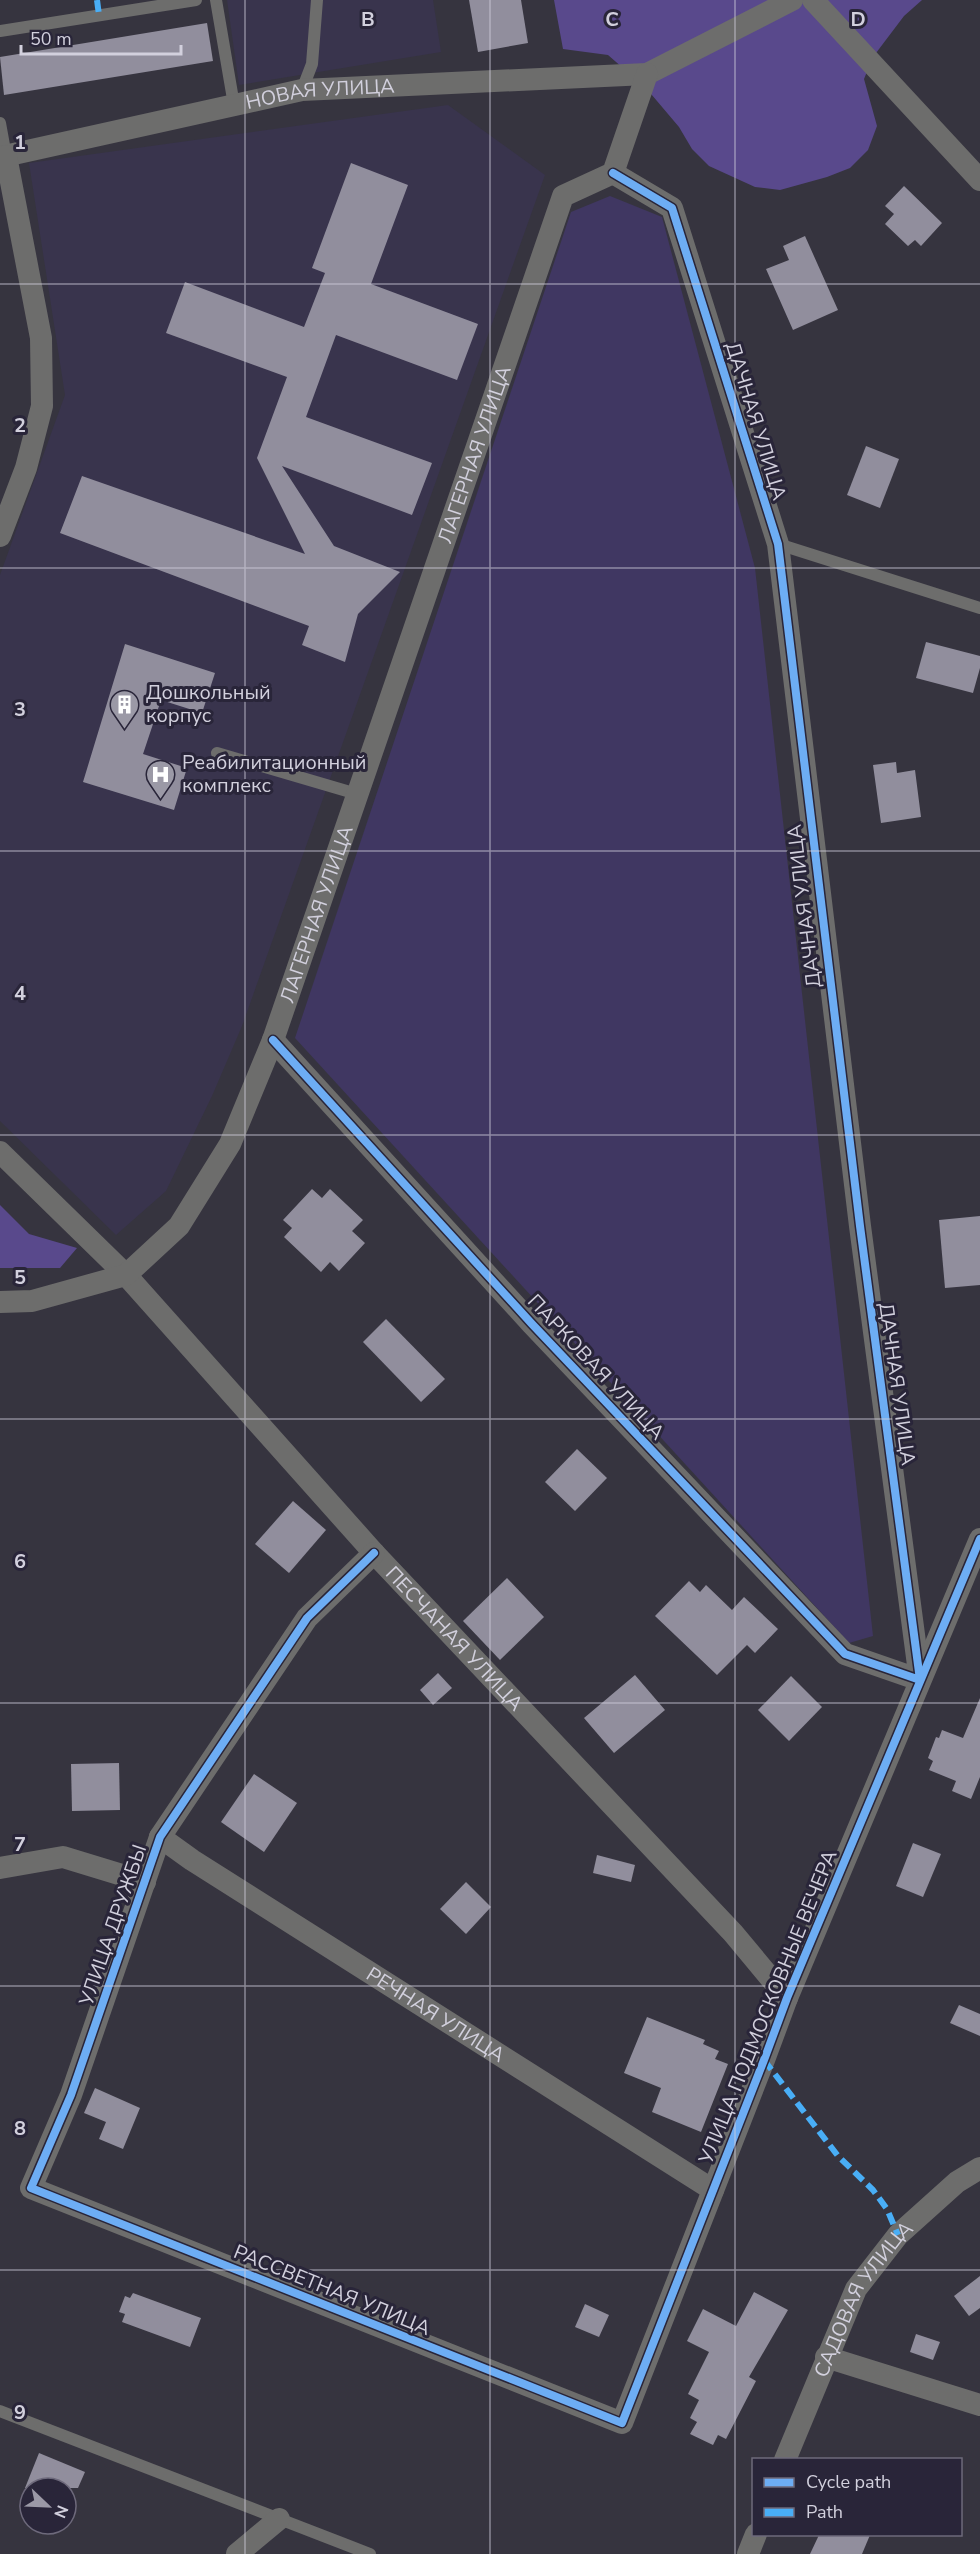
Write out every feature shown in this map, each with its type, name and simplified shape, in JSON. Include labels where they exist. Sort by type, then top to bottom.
[{"type":"street","points":[[613,172],[647,74],[792,0]]},
{"type":"street","points":[[813,0],[980,180]]},
{"type":"street","name":"НОВАЯ УЛИЦА","points":[[3,156],[302,90],[647,74]]},
{"type":"street","points":[[0,536],[26,468],[42,406],[41,339],[3,156]]},
{"type":"street","name":"ЛАГЕРНАЯ УЛИЦА","points":[[0,1302],[32,1300],[126,1275],[179,1226],[230,1144],[273,1040],[563,196],[613,172]]},
{"type":"street","name":"ДАЧНАЯ УЛИЦА","points":[[613,172],[672,208],[778,544],[857,1203],[920,1680]]},
{"type":"street","name":"ПАРКОВАЯ УЛИЦА","points":[[273,1040],[532,1324],[845,1654],[920,1680]]},
{"type":"street","name":"ПЕСЧАНАЯ УЛИЦА","points":[[0,1152],[126,1275],[374,1552],[733,1933],[787,1998]]},
{"type":"street","name":"УЛИЦА ПОДМОСКОВНЫЕ ВЕЧЕРА","points":[[622,2423],[787,1998],[980,1539]]},
{"type":"street","name":"УЛИЦА ДРУЖБЫ","points":[[31,2188],[71,2095],[160,1837],[307,1618],[374,1552]]},
{"type":"street","name":"РЕЧНАЯ УЛИЦА","points":[[160,1837],[192,1860],[713,2190]]},
{"type":"street","points":[[0,1869],[63,1857],[145,1882]]},
{"type":"street","name":"САДОВАЯ УЛИЦА","points":[[786,2458],[856,2289],[898,2235],[957,2182],[980,2168]]},
{"type":"street","name":"РАССВЕТНАЯ УЛИЦА","points":[[31,2188],[622,2423]]},
{"type":"street","points":[[826,2357],[980,2405]]},
{"type":"street","points":[[237,2554],[279,2519]]},
{"type":"street","points":[[748,2554],[756,2536]]},
{"type":"lane","points":[[0,31],[196,0]]},
{"type":"lane","points":[[216,0],[234,105]]},
{"type":"lane","points":[[302,90],[312,64],[316,0]]},
{"type":"lane","points":[[0,123],[3,156]]},
{"type":"lane","points":[[778,544],[980,608]]},
{"type":"lane","points":[[217,753],[357,794]]},
{"type":"lane","points":[[0,2411],[370,2554]]},
{"type":"shaded area","points":[[227,0],[433,0],[441,52],[239,85]]},
{"type":"shaded area","points":[[554,0],[922,0],[904,16],[873,57],[864,79],[877,126],[868,150],[850,168],[780,190],[755,187],[709,166],[692,149],[679,127],[646,88],[608,55],[563,49]]},
{"type":"shaded area","name":"Реабилитационный комплекс","points":[[448,105],[545,175],[242,1026],[212,1096],[166,1191],[116,1235],[0,1121],[0,575],[65,395],[29,163]]},
{"type":"shaded area","points":[[610,196],[662,217],[755,568],[873,1636],[849,1643],[295,1038],[571,212]]},
{"type":"shaded area","points":[[0,1205],[29,1234],[77,1248],[60,1268],[0,1268]]},
{"type":"building","points":[[469,0],[521,0],[528,43],[478,52]]},
{"type":"building","points":[[207,23],[213,61],[4,95],[0,57]]},
{"type":"building","points":[[351,163],[408,185],[371,284],[478,324],[457,380],[336,335],[306,417],[432,463],[412,515],[282,466],[334,546],[400,572],[358,614],[345,662],[302,645],[309,626],[60,533],[82,476],[305,554],[257,458],[287,377],[166,333],[185,282],[304,327],[325,273],[312,268]]},
{"type":"building","points":[[904,186],[942,223],[921,246],[915,240],[908,246],[885,224],[894,214],[885,206]]},
{"type":"building","points":[[805,236],[838,310],[793,330],[766,269],[789,260],[783,246]]},
{"type":"building","points":[[866,446],[899,459],[880,508],[847,495]]},
{"type":"building","points":[[926,642],[980,656],[980,668],[973,693],[916,678]]},
{"type":"building","name":"Дошкольный корпус","points":[[125,644],[215,673],[202,713],[161,700],[143,754],[187,768],[174,810],[83,782]]},
{"type":"building","points":[[896,762],[897,773],[915,770],[921,817],[881,823],[873,765]]},
{"type":"building","points":[[312,1189],[322,1198],[330,1189],[363,1220],[352,1231],[365,1243],[339,1271],[330,1262],[321,1272],[284,1237],[292,1228],[283,1220]]},
{"type":"building","points":[[980,1216],[980,1285],[945,1288],[939,1220]]},
{"type":"building","points":[[386,1319],[445,1379],[421,1402],[363,1342]]},
{"type":"building","points":[[577,1449],[607,1478],[575,1511],[545,1482]]},
{"type":"building","points":[[293,1501],[326,1530],[289,1573],[255,1544]]},
{"type":"building","points":[[507,1578],[544,1617],[500,1660],[463,1621]]},
{"type":"building","points":[[689,1581],[700,1592],[706,1585],[732,1610],[744,1597],[778,1629],[755,1653],[747,1645],[717,1675],[655,1616]]},
{"type":"building","points":[[438,1673],[452,1688],[433,1705],[420,1690]]},
{"type":"building","points":[[635,1675],[665,1710],[614,1753],[584,1718]]},
{"type":"building","points":[[791,1676],[822,1707],[789,1741],[758,1710]]},
{"type":"building","points":[[980,1698],[980,1777],[971,1799],[952,1791],[956,1781],[929,1770],[933,1761],[928,1758],[936,1737],[939,1738],[942,1730],[963,1738]]},
{"type":"building","points":[[119,1763],[120,1810],[72,1811],[71,1764]]},
{"type":"building","points":[[254,1774],[297,1803],[264,1852],[221,1822]]},
{"type":"building","points":[[913,1843],[941,1854],[923,1897],[896,1886]]},
{"type":"building","points":[[597,1855],[635,1865],[631,1882],[593,1873]]},
{"type":"building","points":[[466,1882],[491,1907],[466,1934],[440,1909]]},
{"type":"building","points":[[959,2005],[980,2014],[980,2036],[950,2023]]},
{"type":"building","points":[[647,2017],[705,2040],[703,2044],[719,2051],[715,2059],[728,2064],[701,2132],[652,2112],[661,2088],[624,2073]]},
{"type":"building","points":[[95,2088],[140,2108],[123,2149],[99,2139],[106,2122],[84,2113]]},
{"type":"building","points":[[980,2276],[980,2308],[969,2316],[954,2296]]},
{"type":"building","points":[[754,2292],[788,2310],[749,2377],[756,2381],[726,2439],[718,2435],[713,2445],[690,2434],[697,2422],[690,2418],[699,2400],[688,2394],[709,2352],[687,2341],[703,2309],[736,2326]]},
{"type":"building","points":[[133,2293],[201,2318],[190,2347],[122,2322],[125,2314],[119,2312],[125,2296],[130,2298]]},
{"type":"building","points":[[585,2304],[609,2315],[599,2337],[575,2327]]},
{"type":"building","points":[[916,2334],[940,2342],[933,2360],[910,2352]]},
{"type":"building","points":[[39,2453],[85,2472],[78,2488],[78,2476],[30,2476]]},
{"type":"building","points":[[819,2536],[870,2536],[862,2554],[810,2554]]},
{"type":"marked path","points":[[97,0],[99,15]]},
{"type":"marked path","points":[[764,2060],[838,2156],[873,2190],[887,2209],[898,2235]]},
{"type":"cycle path","points":[[273,1040],[532,1324],[845,1654],[920,1680],[860,1226],[778,544],[672,208],[613,173]]},
{"type":"cycle path","points":[[374,1553],[307,1618],[160,1837],[71,2095],[31,2188],[622,2423],[787,1998],[980,1539]]},
{"type":"place","name":"Дошкольный корпус","points":[[125,730]]},
{"type":"place","name":"Реабилитационный комплекс","points":[[161,800]]}]
